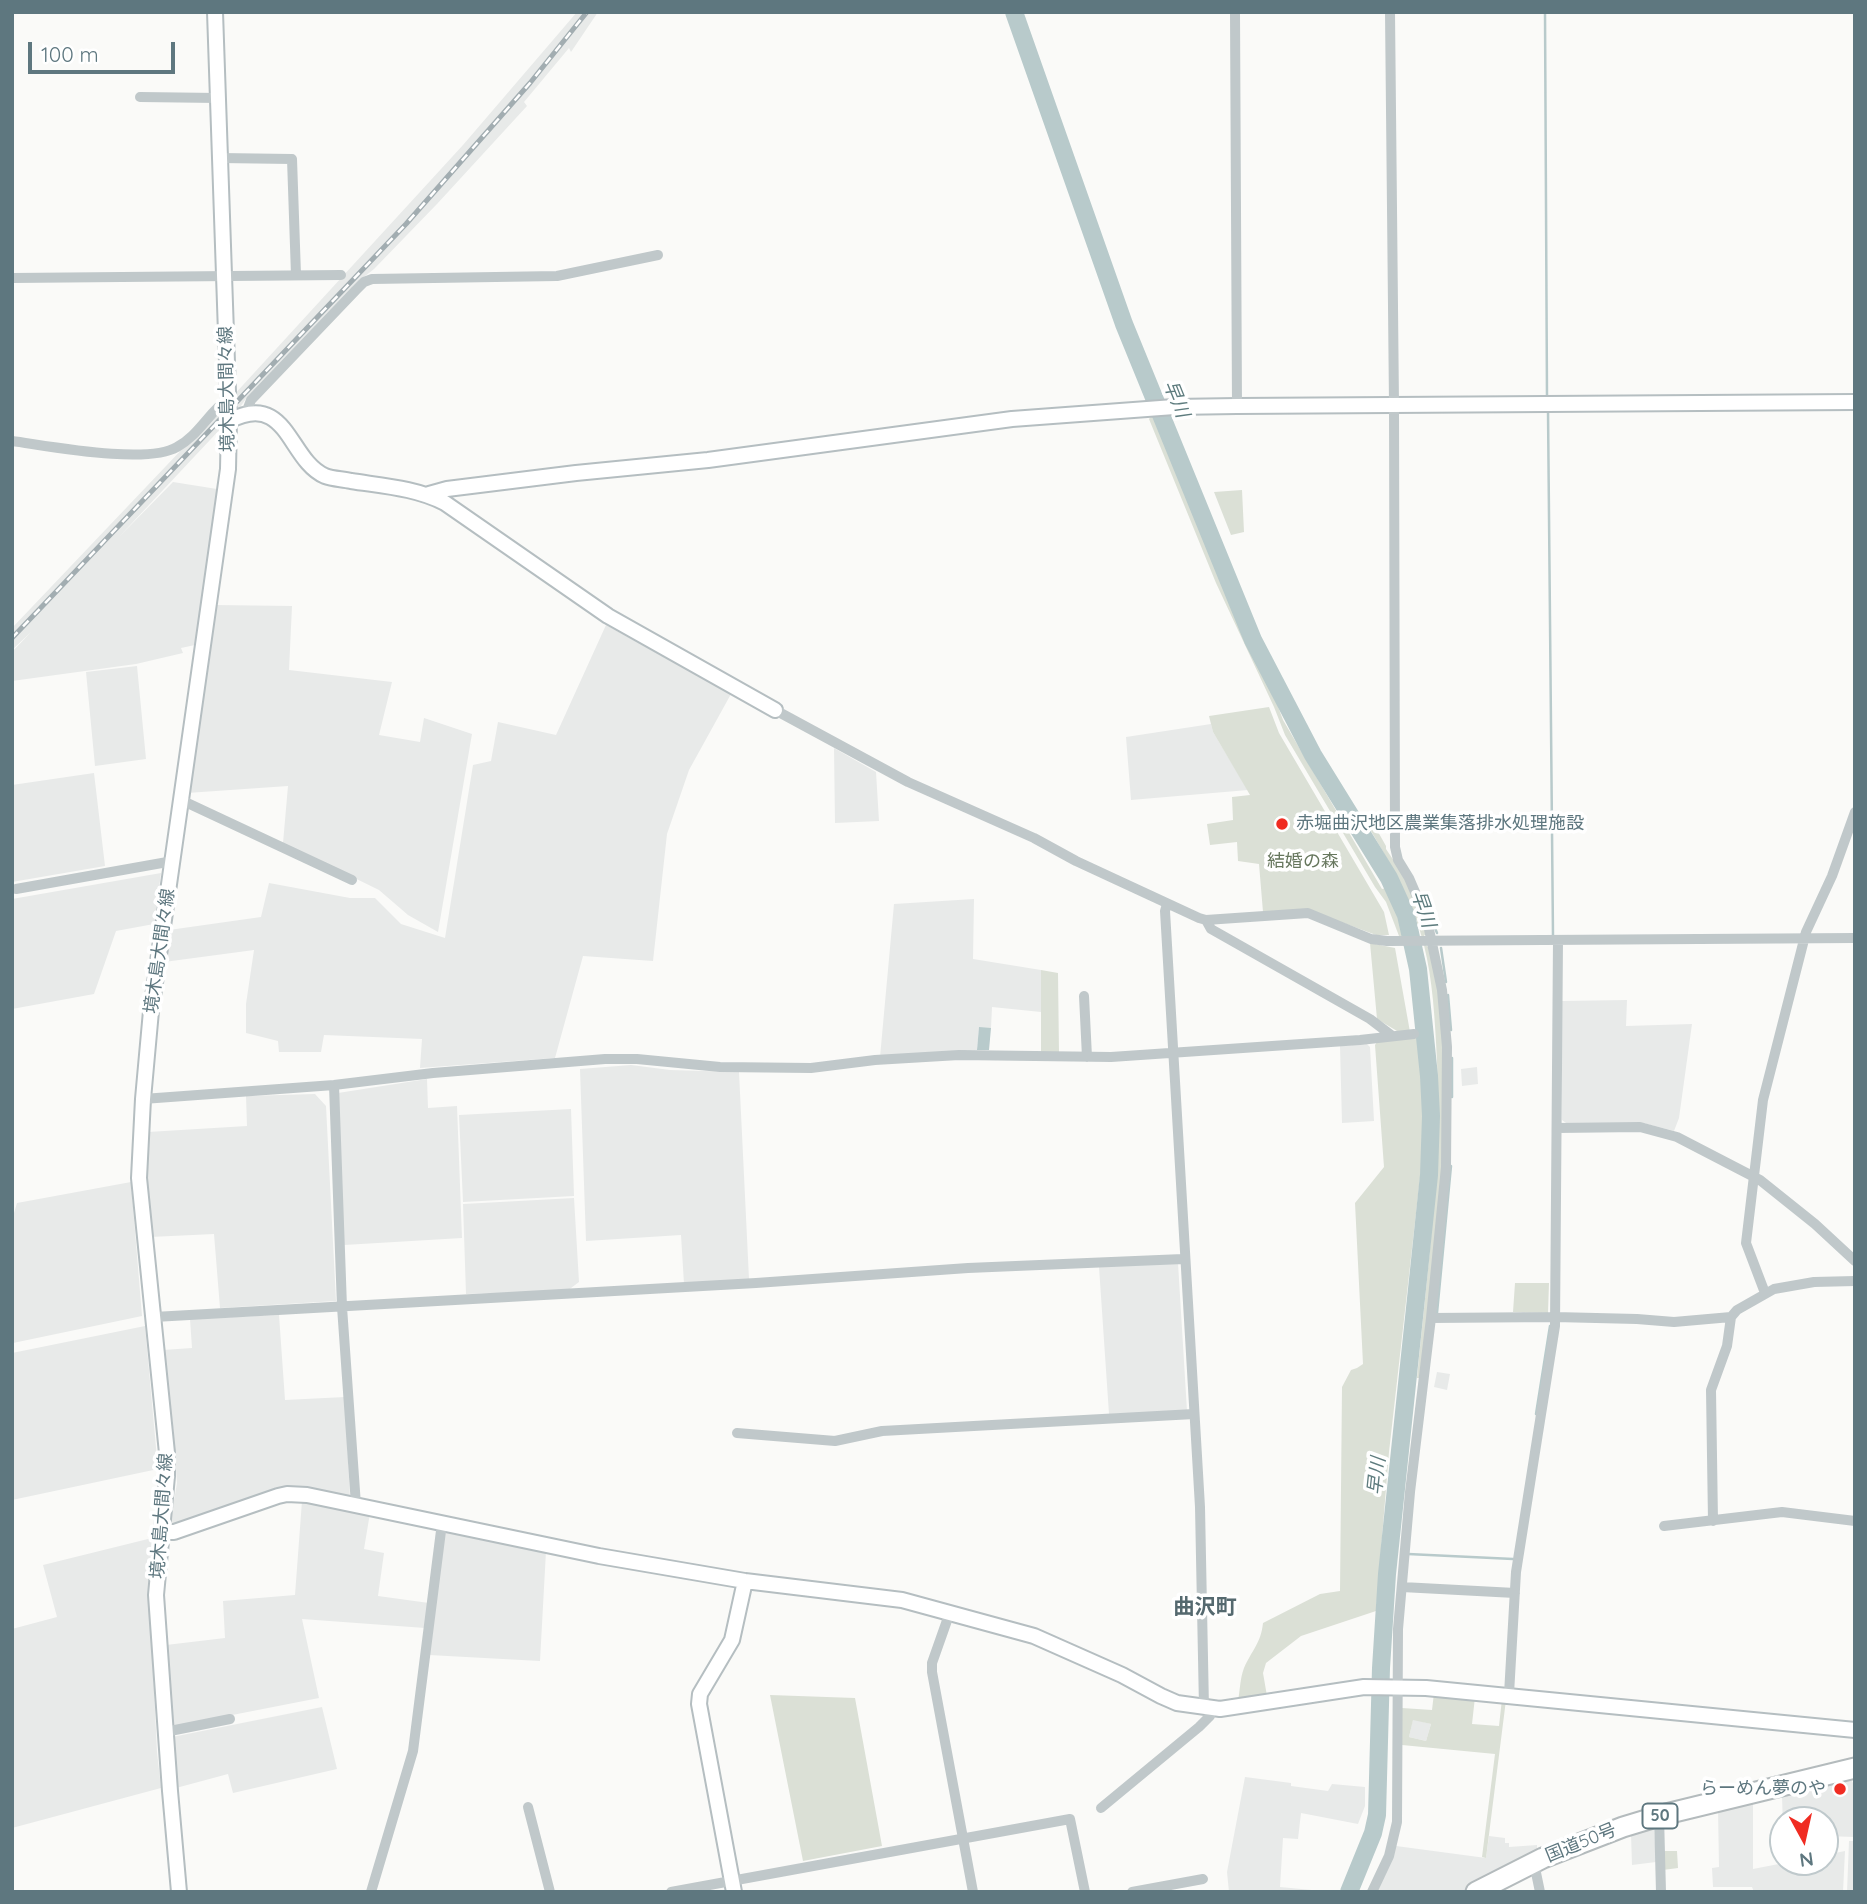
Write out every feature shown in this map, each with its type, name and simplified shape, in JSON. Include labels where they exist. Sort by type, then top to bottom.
[{"type":"highway","name":"国道50号","points":[[1476,1892],[1534,1863],[1623,1827],[1855,1769]]},
{"type":"street","name":"境木島大間々線","points":[[179,1892],[156,1595],[167,1453],[140,1194],[143,1099],[151,1011],[228,469],[229,421],[215,12]]},
{"type":"street","points":[[1235,12],[1237,406]]},
{"type":"street","points":[[1372,1892],[1389,1856],[1397,1822],[1398,1629],[1410,1492],[1445,1183],[1447,1080],[1443,999],[1416,893],[1398,860],[1395,847],[1390,12]]},
{"type":"street","points":[[140,97],[218,98]]},
{"type":"street","points":[[220,158],[292,159],[296,275]]},
{"type":"street","points":[[246,413],[251,400],[364,282],[372,279],[557,276],[658,255]]},
{"type":"street","points":[[12,278],[341,275]]},
{"type":"street","points":[[12,441],[116,453],[160,453],[176,448],[189,438],[228,399]]},
{"type":"street","points":[[429,494],[447,489],[708,460],[1012,419],[1174,407],[1855,402]]},
{"type":"street","points":[[229,421],[246,413],[260,414],[282,426],[311,468],[326,476],[429,494],[608,616],[775,710],[908,782],[1034,838],[1076,861],[1206,920],[1308,913],[1371,939],[1400,941],[1855,937]]},
{"type":"street","points":[[181,800],[352,880]]},
{"type":"street","points":[[1765,1293],[1746,1243],[1763,1100],[1804,938],[1832,876],[1855,812]]},
{"type":"street","points":[[16,888],[173,861]]},
{"type":"street","points":[[1101,1808],[1171,1752],[1210,1716],[1165,911],[1167,904]]},
{"type":"street","points":[[1206,920],[1211,929],[1370,1019],[1391,1035]]},
{"type":"street","points":[[1509,1694],[1516,1572],[1555,1317],[1558,940]]},
{"type":"street","points":[[1084,996],[1087,1057]]},
{"type":"street","points":[[143,1099],[334,1085],[433,1073],[606,1059],[637,1059],[720,1067],[811,1068],[875,1060],[958,1055],[1087,1057],[1348,1041],[1414,1034]]},
{"type":"street","points":[[334,1085],[342,1307],[356,1505]]},
{"type":"street","points":[[1557,1128],[1640,1127],[1677,1137],[1753,1176],[1815,1224],[1855,1261]]},
{"type":"street","points":[[153,1317],[756,1283],[968,1268],[1184,1259]]},
{"type":"street","points":[[1713,1521],[1711,1390],[1727,1346],[1731,1317],[1737,1310],[1765,1293],[1786,1286],[1814,1282],[1855,1282]]},
{"type":"street","points":[[1431,1318],[1555,1317],[1674,1322],[1731,1317]]},
{"type":"street","points":[[737,1433],[835,1441],[882,1431],[1194,1414]]},
{"type":"street","points":[[162,1532],[174,1532],[288,1493],[307,1495],[599,1556],[745,1581],[902,1600],[1034,1636],[1177,1703],[1208,1708],[1369,1687],[1396,1687],[1509,1694],[1855,1730]]},
{"type":"street","points":[[1664,1526],[1782,1512],[1855,1521]]},
{"type":"street","points":[[372,1892],[413,1751],[442,1523]]},
{"type":"street","points":[[733,1886],[699,1704],[700,1694],[732,1640],[745,1581]]},
{"type":"street","points":[[1402,1587],[1515,1593]]},
{"type":"street","points":[[950,1612],[932,1667],[973,1892]]},
{"type":"street","points":[[165,1732],[230,1719]]},
{"type":"street","points":[[528,1807],[550,1892]]},
{"type":"street","points":[[1659,1816],[1661,1892]]},
{"type":"street","points":[[671,1892],[733,1886],[963,1837],[1070,1819],[1085,1892]]},
{"type":"street","points":[[1534,1863],[1540,1892]]},
{"type":"street","points":[[1132,1892],[1203,1879]]},
{"type":"shaded area","points":[[577,12],[598,12],[571,52],[569,48],[524,102],[527,106],[437,204],[374,269],[354,285],[248,396],[238,410],[234,410],[232,397],[463,145]]},
{"type":"shaded area","points":[[224,405],[225,424],[118,538],[173,482],[217,489],[195,645],[181,648],[183,653],[136,664],[12,681],[12,652],[31,632],[12,650],[12,628]]},
{"type":"shaded area","points":[[215,605],[292,606],[289,670],[392,682],[379,735],[420,742],[424,718],[472,734],[438,932],[408,915],[379,890],[283,843],[288,786],[187,793]]},
{"type":"shaded area","points":[[606,625],[731,694],[689,770],[667,834],[653,961],[583,956],[555,1058],[420,1068],[422,1039],[324,1035],[321,1052],[279,1052],[278,1041],[246,1033],[246,1004],[254,950],[164,962],[169,930],[261,917],[269,883],[350,898],[375,898],[401,924],[445,938],[473,765],[491,761],[498,722],[556,735]]},
{"type":"shaded area","points":[[137,666],[146,759],[95,766],[86,672]]},
{"type":"shaded area","points":[[1211,724],[1213,732],[1248,790],[1131,800],[1126,737]]},
{"type":"shaded area","points":[[834,748],[876,772],[879,821],[835,823]]},
{"type":"shaded area","points":[[94,773],[105,866],[12,882],[12,785]]},
{"type":"shaded area","points":[[161,873],[154,924],[116,931],[94,994],[12,1009],[12,899]]},
{"type":"shaded area","points":[[974,899],[973,959],[1041,970],[1041,1012],[992,1007],[991,1028],[979,1028],[977,1050],[880,1057],[894,904]]},
{"type":"shaded area","points":[[1627,1000],[1626,1026],[1692,1024],[1679,1118],[1674,1131],[1643,1123],[1566,1123],[1562,1120],[1562,1001]]},
{"type":"shaded area","points":[[979,1027],[991,1028],[989,1050],[977,1050]]},
{"type":"shaded area","points":[[1367,1044],[1370,1047],[1374,1121],[1342,1123],[1340,1046]]},
{"type":"shaded area","points":[[631,1065],[670,1070],[739,1072],[749,1279],[684,1284],[681,1235],[586,1241],[580,1069]]},
{"type":"shaded area","points":[[1477,1067],[1478,1084],[1462,1086],[1461,1069]]},
{"type":"shaded area","points":[[427,1079],[428,1108],[457,1106],[462,1238],[344,1245],[338,1093]]},
{"type":"shaded area","points":[[315,1094],[326,1106],[336,1301],[220,1308],[214,1234],[150,1237],[146,1180],[148,1132],[247,1126],[246,1096]]},
{"type":"shaded area","points":[[571,1109],[574,1196],[463,1202],[459,1115]]},
{"type":"shaded area","points":[[131,1182],[142,1316],[13,1343],[12,1220],[17,1203]]},
{"type":"shaded area","points":[[574,1198],[579,1282],[567,1291],[466,1294],[463,1204]]},
{"type":"shaded area","points":[[1178,1263],[1187,1411],[1109,1414],[1099,1267]]},
{"type":"shaded area","points":[[279,1315],[285,1400],[345,1397],[350,1498],[293,1488],[173,1527],[170,1524],[177,1483],[163,1350],[192,1348],[190,1319]]},
{"type":"shaded area","points":[[145,1326],[158,1469],[12,1500],[12,1353]]},
{"type":"shaded area","points":[[1437,1372],[1450,1374],[1447,1390],[1434,1387]]},
{"type":"shaded area","points":[[302,1501],[370,1513],[364,1549],[384,1553],[378,1596],[429,1603],[425,1628],[302,1619],[319,1698],[171,1727],[166,1645],[225,1638],[223,1601],[295,1595]]},
{"type":"shaded area","points":[[445,1528],[546,1551],[540,1661],[429,1655]]},
{"type":"shaded area","points":[[152,1538],[151,1626],[161,1788],[12,1828],[12,1629],[57,1617],[43,1565]]},
{"type":"shaded area","points":[[322,1707],[337,1769],[233,1793],[228,1774],[176,1788],[172,1737]]},
{"type":"shaded area","points":[[1413,1719],[1431,1724],[1426,1741],[1409,1737]]},
{"type":"shaded area","points":[[1245,1777],[1328,1791],[1332,1784],[1365,1787],[1365,1806],[1358,1824],[1301,1813],[1298,1839],[1283,1838],[1280,1887],[1333,1892],[1229,1892],[1227,1872]]},
{"type":"shaded area","points":[[1852,1781],[1855,1787],[1855,1837],[1839,1836],[1839,1806],[1782,1806],[1782,1794]]},
{"type":"shaded area","points":[[1753,1801],[1753,1869],[1769,1866],[1769,1876],[1839,1876],[1839,1852],[1845,1851],[1843,1892],[1754,1892],[1752,1887],[1713,1887],[1712,1868],[1719,1867],[1718,1809]]},
{"type":"shaded area","points":[[1654,1827],[1656,1862],[1632,1865],[1631,1834]]},
{"type":"shaded area","points":[[1489,1836],[1505,1838],[1509,1847],[1537,1845],[1537,1855],[1461,1892],[1376,1892],[1396,1846],[1486,1858]]},
{"type":"shaded area","points":[[1849,1841],[1855,1841],[1855,1891],[1847,1892]]},
{"type":"green space","points":[[1153,414],[1239,622],[1283,720],[1382,889],[1386,888],[1403,936],[1399,936],[1386,902],[1285,735],[1216,583],[1149,419]]},
{"type":"green space","points":[[1242,490],[1244,532],[1231,535],[1214,492]]},
{"type":"green space","name":"結婚の森","points":[[1269,707],[1279,733],[1384,912],[1389,935],[1376,935],[1306,909],[1263,912],[1259,864],[1238,861],[1237,842],[1210,845],[1207,824],[1233,820],[1232,797],[1250,795],[1213,732],[1209,716]]},
{"type":"green space","points":[[1373,823],[1386,849],[1410,885],[1427,932],[1424,936],[1426,945],[1431,950],[1438,988],[1444,1053],[1442,1184],[1422,1378],[1417,1378],[1438,1126],[1433,1000],[1420,931],[1404,890],[1368,826]]},
{"type":"green space","points":[[1370,943],[1395,948],[1410,1032],[1397,1031],[1377,1019]]},
{"type":"green space","points":[[1041,970],[1058,973],[1059,1053],[1041,1052]]},
{"type":"green space","points":[[1417,1037],[1423,1104],[1421,1169],[1389,1452],[1376,1611],[1301,1636],[1266,1663],[1263,1673],[1267,1696],[1238,1701],[1243,1672],[1258,1641],[1263,1623],[1320,1594],[1340,1591],[1342,1387],[1351,1370],[1363,1364],[1355,1203],[1384,1167],[1375,1045],[1377,1042]]},
{"type":"green space","points":[[1515,1283],[1549,1283],[1548,1313],[1513,1312]]},
{"type":"green space","points":[[1434,1693],[1475,1697],[1472,1724],[1499,1726],[1502,1699],[1506,1700],[1486,1858],[1482,1857],[1495,1754],[1402,1745],[1402,1708],[1432,1710]],"holes":[[[1413,1720],[1431,1724],[1426,1741],[1409,1737]]]},
{"type":"green space","points":[[770,1695],[855,1698],[882,1846],[803,1861]]},
{"type":"green space","points":[[1663,1851],[1677,1851],[1678,1868],[1663,1870]]},
{"type":"waterway","name":"早川","points":[[1014,12],[1124,324],[1253,640],[1313,755],[1389,878],[1406,915],[1418,969],[1429,1076],[1429,1175],[1387,1574],[1377,1815],[1373,1833],[1349,1892]]},
{"type":"waterway","points":[[1545,12],[1547,398]]},
{"type":"waterway","points":[[1548,410],[1553,936]]},
{"type":"waterway","points":[[1433,923],[1437,933]]},
{"type":"waterway","points":[[1441,948],[1446,982]]},
{"type":"waterway","points":[[1448,995],[1451,1030]]},
{"type":"waterway","points":[[1452,1058],[1452,1097]]},
{"type":"waterway","points":[[1437,1313],[1451,1166]]},
{"type":"waterway","points":[[1536,1414],[1550,1326]]},
{"type":"waterway","points":[[1408,1554],[1513,1559]]},
{"type":"waterway","name":"早川","points":[[1387,1574],[1393,1574]]},
{"type":"railway","points":[[12,638],[406,224],[530,83],[587,12]]},
{"type":"place","name":"赤堀曲沢地区農業集落排水処理施設","points":[[1282,824]]},
{"type":"place","name":"らーめん夢のや","points":[[1840,1789]]},
{"type":"district","name":"曲沢町","points":[[1205,1608]]}]
